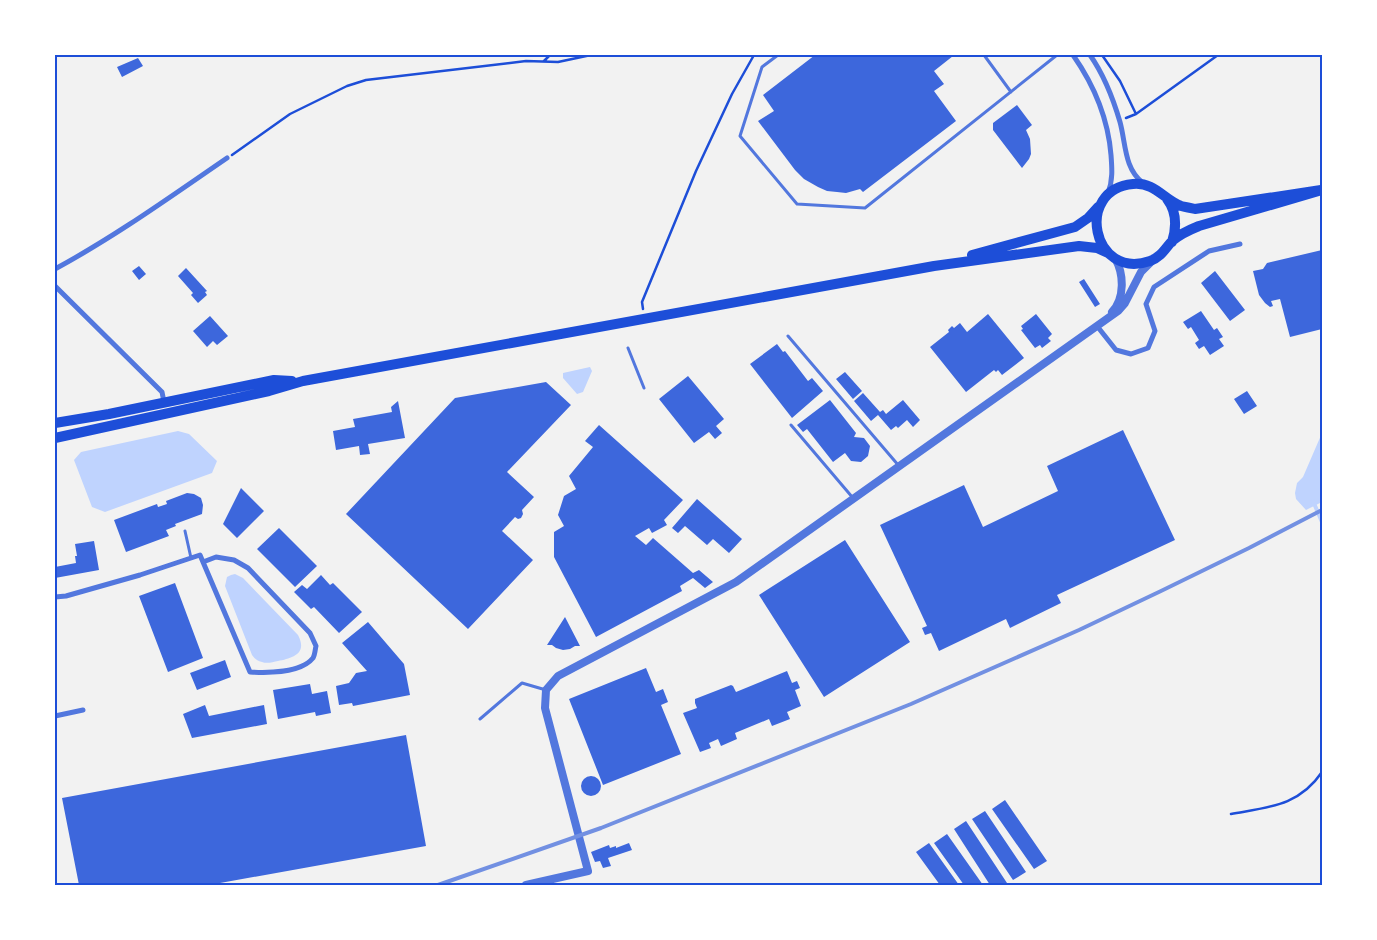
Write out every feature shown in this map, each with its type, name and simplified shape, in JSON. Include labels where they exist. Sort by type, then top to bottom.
[{"type":"main road","points":[[934,266],[1075,227],[1088,218],[1113,191],[1124,185],[1145,185],[1156,189],[1180,205],[1196,208],[1322,190]]},
{"type":"main road","points":[[55,438],[269,391],[303,381],[934,266],[1079,246],[1097,248],[1127,263],[1139,264],[1152,261],[1165,252],[1172,242],[1198,226],[1322,190]]},
{"type":"main road","points":[[1165,196],[1171,204],[1175,216],[1175,231],[1172,242]]},
{"type":"main road","points":[[1103,201],[1097,214],[1097,232],[1101,244],[1112,256]]},
{"type":"main road","points":[[55,423],[109,414],[274,380],[303,381]]},
{"type":"street","points":[[1073,55],[1088,77],[1096,94],[1108,131],[1112,176],[1110,187],[1103,201]]},
{"type":"street","points":[[1090,55],[1103,76],[1120,120],[1128,162],[1137,178],[1145,185]]},
{"type":"street","points":[[55,269],[131,225],[227,158]]},
{"type":"street","points":[[1099,324],[1116,350],[1130,354],[1148,348],[1155,331],[1146,304],[1154,287],[1209,251],[1240,244]]},
{"type":"street","points":[[1099,324],[1115,308],[1122,290],[1118,263],[1112,256]]},
{"type":"street","points":[[526,885],[588,870],[545,708],[546,690],[558,676],[736,582],[1118,311],[1125,304],[1141,272],[1152,261]]},
{"type":"street","points":[[55,286],[162,392],[164,402]]},
{"type":"street","points":[[55,597],[66,596],[140,575],[200,554],[203,562],[250,672],[269,673],[301,667],[313,657],[316,646],[310,633],[248,568],[234,560],[216,556],[203,562]]},
{"type":"street","points":[[55,716],[83,710]]},
{"type":"lane","points":[[778,55],[762,67],[740,136],[797,204],[865,208],[1057,55]]},
{"type":"lane","points":[[984,55],[1011,92]]},
{"type":"lane","points":[[788,336],[900,466]]},
{"type":"lane","points":[[628,348],[644,388]]},
{"type":"lane","points":[[791,425],[853,499]]},
{"type":"lane","points":[[185,531],[191,558]]},
{"type":"lane","points":[[480,719],[522,683],[546,690]]},
{"type":"path","points":[[544,62],[550,55]]},
{"type":"path","points":[[227,158],[290,114],[347,86],[366,80],[526,61],[558,62],[591,55]]},
{"type":"path","points":[[643,319],[642,302],[696,171],[732,94],[754,55]]},
{"type":"path","points":[[1102,55],[1120,81],[1136,114]]},
{"type":"path","points":[[1120,120],[1136,114],[1218,55]]},
{"type":"path","points":[[1232,814],[1270,807],[1294,799],[1314,784],[1322,772]]},
{"type":"water","points":[[590,367],[592,371],[583,392],[577,394],[563,378],[563,373]]},
{"type":"water","points":[[178,431],[189,434],[217,461],[212,473],[105,512],[92,507],[74,460],[81,452]]},
{"type":"water","points":[[1322,433],[1322,502],[1306,510],[1296,499],[1297,483],[1303,477]]},
{"type":"water","points":[[235,574],[243,578],[298,635],[301,647],[297,654],[268,663],[256,660],[252,655],[225,586],[227,577]]},
{"type":"building","points":[[815,55],[952,55],[934,71],[944,84],[934,91],[956,121],[863,192],[860,189],[846,193],[827,191],[818,187],[804,179],[795,170],[758,121],[774,111],[763,95]]},
{"type":"building","points":[[138,58],[143,66],[122,77],[117,67]]},
{"type":"building","points":[[1017,105],[1032,125],[1026,130],[1030,139],[1031,154],[1022,168],[993,130],[993,123]]},
{"type":"building","points":[[1322,250],[1322,329],[1290,337],[1280,299],[1271,301],[1273,306],[1270,307],[1265,303],[1259,295],[1253,271],[1263,269],[1267,263]]},
{"type":"building","points":[[139,266],[146,274],[139,280],[132,271]]},
{"type":"building","points":[[186,268],[207,291],[205,292],[207,295],[198,303],[191,295],[193,293],[178,276]]},
{"type":"building","points":[[1215,271],[1245,310],[1230,321],[1201,283]]},
{"type":"building","points":[[1084,279],[1100,304],[1095,307],[1079,282]]},
{"type":"building","points":[[1201,311],[1214,330],[1217,328],[1223,337],[1219,339],[1224,346],[1210,355],[1204,346],[1199,349],[1195,343],[1199,340],[1191,327],[1188,329],[1183,322]]},
{"type":"building","points":[[988,314],[1024,358],[1002,375],[998,370],[996,372],[994,370],[966,392],[930,347],[949,332],[948,330],[952,326],[954,328],[960,323],[967,332]]},
{"type":"building","points":[[1036,314],[1052,334],[1048,338],[1051,341],[1042,348],[1040,345],[1035,348],[1021,330],[1023,329],[1021,326]]},
{"type":"building","points":[[210,316],[228,336],[217,345],[213,341],[207,347],[193,331]]},
{"type":"building","points":[[777,344],[783,352],[785,351],[808,381],[812,378],[823,391],[792,418],[750,364]]},
{"type":"building","points":[[845,372],[862,391],[853,399],[836,379]]},
{"type":"building","points":[[688,376],[724,419],[716,426],[722,433],[715,439],[709,432],[694,443],[659,399]]},
{"type":"building","points":[[546,382],[571,405],[507,472],[534,497],[522,510],[521,518],[515,517],[502,531],[533,560],[468,629],[346,514],[455,398]]},
{"type":"building","points":[[1247,391],[1257,406],[1244,414],[1234,399]]},
{"type":"building","points":[[863,393],[880,412],[883,410],[886,414],[903,400],[920,420],[913,427],[907,420],[898,428],[896,426],[891,430],[878,415],[871,421],[854,401]]},
{"type":"building","points":[[830,400],[856,433],[854,437],[864,438],[870,446],[868,456],[861,462],[851,461],[845,453],[833,462],[807,429],[803,432],[797,425]]},
{"type":"building","points":[[398,401],[405,438],[368,444],[370,454],[360,455],[359,446],[336,450],[333,431],[355,427],[353,419],[392,412],[391,407]]},
{"type":"building","points":[[599,425],[683,500],[664,520],[667,525],[652,533],[649,528],[635,536],[646,545],[653,538],[693,573],[699,570],[713,582],[705,588],[693,578],[680,586],[682,591],[596,637],[554,557],[554,532],[564,526],[558,515],[564,496],[576,489],[569,476],[593,447],[585,441]]},
{"type":"building","points":[[1123,430],[1175,540],[1057,595],[1061,603],[1010,628],[1006,619],[939,651],[931,633],[925,635],[922,628],[927,626],[880,525],[964,485],[983,527],[1058,491],[1047,466]]},
{"type":"building","points":[[241,488],[264,511],[237,538],[223,524]]},
{"type":"building","points":[[187,493],[201,498],[203,505],[202,514],[175,524],[176,526],[166,530],[169,536],[126,552],[114,520],[157,504],[158,507],[167,504],[166,501]]},
{"type":"building","points":[[697,499],[742,539],[729,553],[713,539],[707,545],[685,526],[678,533],[672,528]]},
{"type":"building","points":[[279,528],[317,566],[295,587],[257,549]]},
{"type":"building","points":[[845,540],[910,642],[824,697],[759,595]]},
{"type":"building","points":[[94,541],[99,570],[55,578],[55,567],[76,563],[75,544]]},
{"type":"building","points":[[321,575],[330,585],[333,583],[362,612],[339,633],[314,607],[311,609],[294,592],[302,585],[307,589]]},
{"type":"building","points":[[175,583],[203,658],[168,672],[139,596]]},
{"type":"building","points":[[565,617],[580,646],[563,650],[547,645]]},
{"type":"building","points":[[368,622],[404,664],[410,695],[353,706],[352,703],[339,705],[336,686],[349,683],[356,673],[367,671],[342,643]]},
{"type":"building","points":[[225,660],[231,677],[197,690],[190,673]]},
{"type":"building","points":[[646,668],[656,692],[663,689],[668,702],[661,705],[681,754],[603,785],[569,699]]},
{"type":"building","points":[[787,671],[792,683],[797,681],[800,688],[795,690],[801,706],[787,712],[790,719],[772,726],[769,719],[735,733],[737,739],[721,746],[718,739],[709,743],[711,748],[700,752],[683,713],[697,708],[695,699],[731,685],[736,692]]},
{"type":"building","points":[[310,684],[312,694],[327,691],[331,713],[316,716],[315,712],[278,719],[273,690]]},
{"type":"building","points":[[205,705],[209,716],[264,705],[267,724],[192,738],[183,714]]},
{"type":"building","points":[[406,735],[426,846],[209,885],[79,885],[62,798]]},
{"type":"building","points":[[591,776],[598,779],[601,786],[598,793],[591,796],[584,793],[581,786],[584,779]]},
{"type":"building","points":[[1005,800],[1047,861],[1034,869],[992,809]]},
{"type":"building","points":[[985,811],[1026,872],[1013,880],[972,819]]},
{"type":"building","points":[[966,821],[1007,883],[1004,885],[990,885],[954,829]]},
{"type":"building","points":[[947,834],[983,885],[964,885],[934,843]]},
{"type":"building","points":[[629,843],[632,850],[608,858],[611,866],[603,868],[600,861],[595,862],[591,852],[609,845],[610,848],[616,846],[616,848]]},
{"type":"building","points":[[929,843],[959,885],[940,885],[916,852]]},
{"type":"waterway","points":[[1313,501],[1322,522]]},
{"type":"railway","points":[[438,885],[601,828],[911,704],[1079,630],[1249,548],[1322,510]]}]
